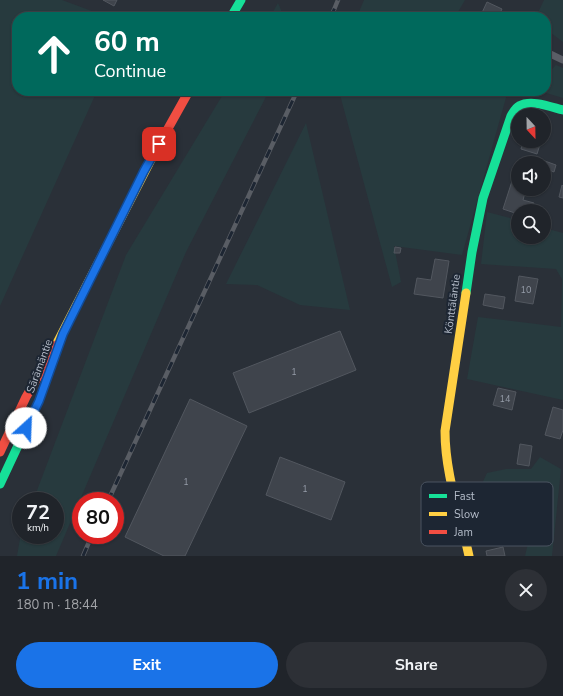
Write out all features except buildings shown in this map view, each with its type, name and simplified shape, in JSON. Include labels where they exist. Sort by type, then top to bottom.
[{"type":"main road","points":[[234,12],[241,0]]},
{"type":"main road","points":[[63,334],[144,171],[186,96]]},
{"type":"main road","name":"Könttäläntie","points":[[452,482],[444,447],[445,431],[472,252],[483,198],[511,116],[519,106],[539,104],[563,110]]},
{"type":"main road","name":"Särämäntie","points":[[47,378],[63,334]]},
{"type":"main road","name":"Särämäntie","points":[[0,452],[26,397],[63,334]]},
{"type":"main road","points":[[0,484],[26,428]]},
{"type":"main road","name":"Könttäläntie","points":[[468,546],[470,556]]},
{"type":"lane","points":[[551,54],[563,60]]},
{"type":"green space","points":[[0,0],[62,0],[94,12],[12,12],[12,96],[95,96],[0,306]]},
{"type":"green space","points":[[364,0],[465,0],[458,12],[359,12]]},
{"type":"green space","points":[[544,0],[563,0],[563,42],[551,33],[551,12],[538,12]]},
{"type":"green space","points":[[278,3],[282,12],[273,12]]},
{"type":"green space","points":[[556,65],[563,68],[563,98],[551,94],[551,70]]},
{"type":"green space","points":[[222,96],[266,96],[186,252],[83,492],[72,492],[72,519],[64,537],[64,492],[36,492],[126,255]]},
{"type":"green space","points":[[340,96],[506,96],[462,255],[394,246],[401,282],[392,287]]},
{"type":"green space","points":[[306,123],[350,310],[300,305],[257,285],[226,284]]},
{"type":"green space","points":[[487,212],[511,218],[511,244],[551,244],[551,230],[563,233],[563,400],[467,379],[478,317],[561,327],[562,279],[556,269],[481,264]]},
{"type":"green space","points":[[540,457],[561,469],[552,556],[525,556],[527,546],[553,546],[553,482],[483,482],[487,473],[506,469],[531,469]]},
{"type":"green space","points":[[19,544],[61,544],[56,556],[17,556]]},
{"type":"railway","points":[[333,12],[338,0]]},
{"type":"railway","points":[[112,492],[295,96]]},
{"type":"railway","points":[[83,556],[88,544]]},
{"type":"traffic: fast","points":[[234,12],[241,0]]},
{"type":"traffic: fast","points":[[466,293],[472,252],[483,198],[511,116],[515,109],[529,103],[541,104],[563,110]]},
{"type":"traffic: fast","points":[[0,484],[22,437]]},
{"type":"traffic: slow","points":[[56,345],[156,150]]},
{"type":"traffic: slow","points":[[451,482],[447,463],[445,431],[466,293]]},
{"type":"traffic: slow","points":[[467,546],[469,556]]},
{"type":"traffic: jam","points":[[156,150],[186,96]]},
{"type":"traffic: jam","points":[[0,452],[26,397],[56,345]]},
{"type":"route","points":[[26,428],[39,401],[63,334],[144,171],[159,144]]}]
